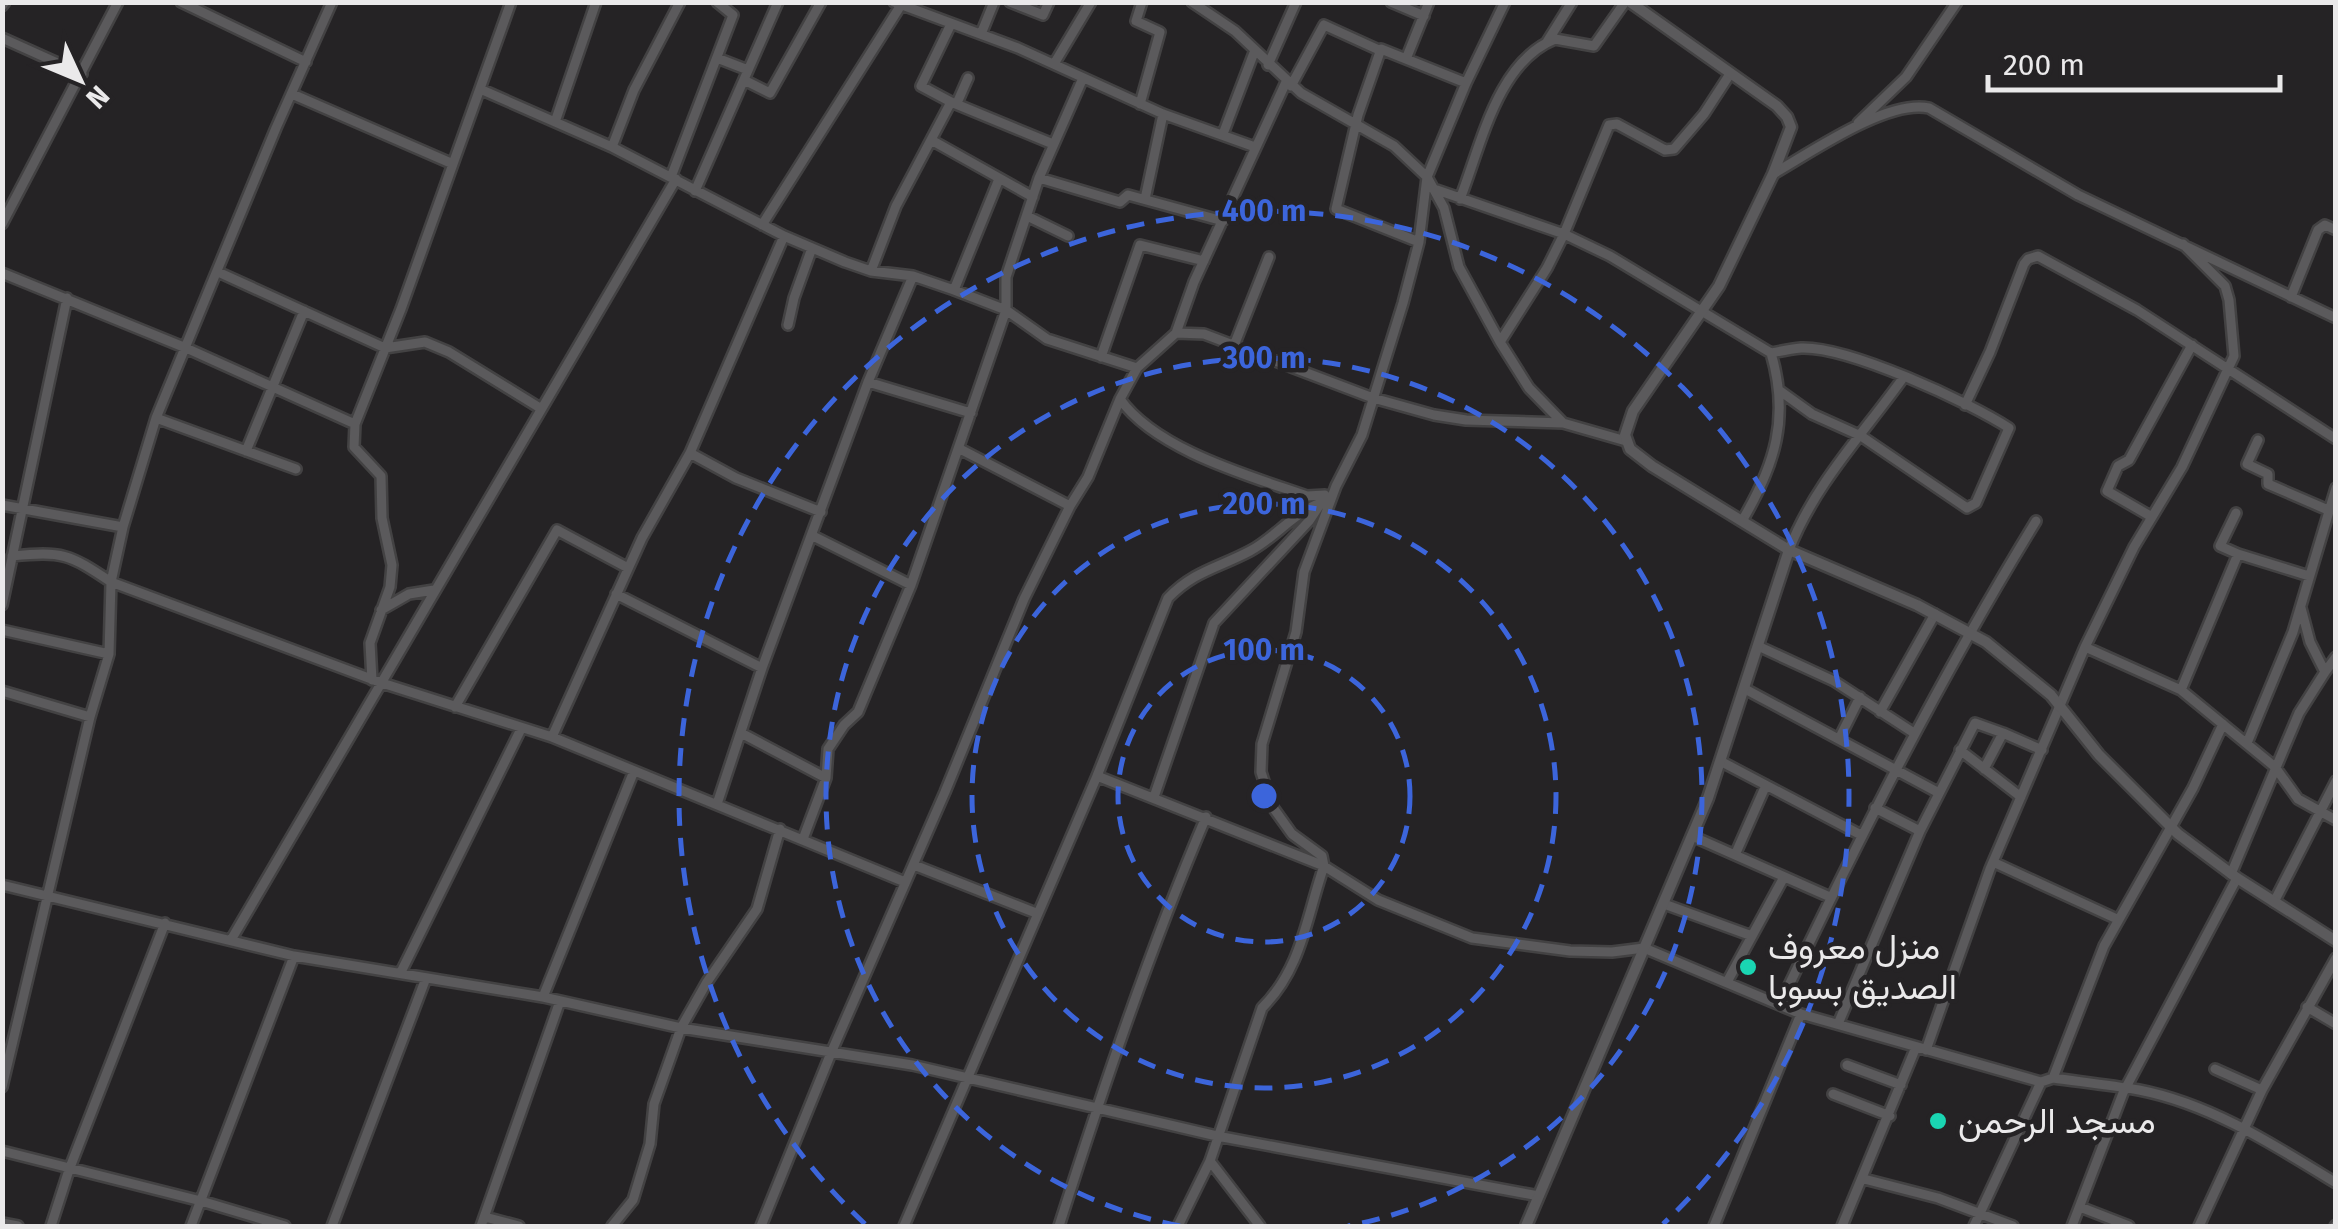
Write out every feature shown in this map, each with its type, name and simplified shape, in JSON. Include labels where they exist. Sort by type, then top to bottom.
[{"type":"street","points":[[2,224],[118,2]]},
{"type":"street","points":[[181,2],[306,62]]},
{"type":"street","points":[[3,1080],[109,654],[111,582],[123,527],[156,418],[332,2]]},
{"type":"street","points":[[377,682],[370,644],[390,587],[392,565],[382,518],[380,476],[354,446],[355,424],[511,2]]},
{"type":"street","points":[[554,122],[596,2]]},
{"type":"street","points":[[612,147],[634,90],[680,2]]},
{"type":"street","points":[[696,190],[778,2]]},
{"type":"street","points":[[718,58],[770,92],[821,2]]},
{"type":"street","points":[[981,34],[994,2]]},
{"type":"street","points":[[1010,2],[1043,15],[1049,2]]},
{"type":"street","points":[[1054,64],[1092,2]]},
{"type":"street","points":[[1140,104],[1160,33],[1136,21],[1142,2]]},
{"type":"street","points":[[1192,2],[1255,50],[1289,84],[1394,146],[1427,177],[1436,190],[1459,267],[1500,342],[1529,388],[1563,423]]},
{"type":"street","points":[[1210,15],[1215,2]]},
{"type":"street","points":[[1268,65],[1296,2]]},
{"type":"street","points":[[1391,2],[1424,16]]},
{"type":"street","points":[[1406,59],[1430,2]]},
{"type":"street","points":[[1178,1226],[1210,1162],[1262,1008],[1286,982],[1291,970],[1324,866],[1322,856],[1292,834],[1272,806],[1260,759],[1296,632],[1304,572],[1336,486],[1358,445],[1420,242],[1427,177],[1466,82],[1505,2]]},
{"type":"street","points":[[1460,199],[1510,76],[1547,42],[1572,2]]},
{"type":"street","points":[[1547,42],[1561,38],[1594,46],[1627,2],[1776,106],[1790,122],[1773,174],[1704,312],[1639,400],[1628,421],[1626,441]]},
{"type":"street","points":[[1853,128],[1906,77],[1956,2]]},
{"type":"street","points":[[231,940],[377,682],[673,178],[733,14],[718,3]]},
{"type":"street","points":[[762,225],[897,4],[981,34],[1164,114],[1255,147]]},
{"type":"street","points":[[951,24],[921,86],[1054,144]]},
{"type":"street","points":[[762,1226],[831,1053],[1024,599],[1088,477],[1137,368],[1176,333],[1255,147],[1324,24],[1466,82]]},
{"type":"street","points":[[2,38],[82,74]]},
{"type":"street","points":[[1223,134],[1255,50]]},
{"type":"street","points":[[1380,50],[1336,208],[1420,242]]},
{"type":"street","points":[[1500,342],[1547,268],[1610,123],[1665,150],[1674,149],[1704,114],[1730,74]]},
{"type":"street","points":[[870,271],[896,206],[968,78]]},
{"type":"street","points":[[803,838],[826,778],[828,749],[858,712],[911,585],[1006,310],[1006,277],[1039,178],[1084,78]]},
{"type":"street","points":[[480,89],[612,147],[812,248],[870,271],[913,276],[954,290],[1006,310],[1047,339],[1137,368]]},
{"type":"street","points":[[292,94],[454,164]]},
{"type":"street","points":[[1773,174],[1853,128],[1910,106],[1929,108],[2078,195],[2336,318]]},
{"type":"street","points":[[1145,199],[1164,114]]},
{"type":"street","points":[[932,141],[1033,197]]},
{"type":"street","points":[[1039,178],[1120,202],[1128,195],[1222,221]]},
{"type":"street","points":[[954,290],[999,179]]},
{"type":"street","points":[[1436,190],[1564,234],[1622,262],[1771,353],[1803,348],[1844,354],[2010,428],[1972,506],[1962,506],[1861,436],[1812,414],[1780,391]]},
{"type":"street","points":[[1027,216],[1068,236]]},
{"type":"street","points":[[2290,297],[2318,230],[2325,226],[2336,230]]},
{"type":"street","points":[[552,737],[628,568],[690,453],[784,236]]},
{"type":"street","points":[[1842,1226],[1921,1048],[1993,862],[2085,647],[2230,369],[2235,344],[2225,286],[2183,244]]},
{"type":"street","points":[[1102,357],[1140,245],[1204,261]]},
{"type":"street","points":[[788,325],[812,248]]},
{"type":"street","points":[[1965,405],[2024,264],[2033,256],[2043,257],[2137,310],[2336,439]]},
{"type":"street","points":[[1234,343],[1270,257]]},
{"type":"street","points":[[2,272],[355,424]]},
{"type":"street","points":[[218,272],[385,348],[426,342],[540,408]]},
{"type":"street","points":[[717,804],[762,668],[868,382],[913,276]]},
{"type":"street","points":[[2,605],[67,298]]},
{"type":"street","points":[[246,451],[304,312]]},
{"type":"street","points":[[1176,333],[1204,334],[1234,343],[1373,398],[1466,420],[1563,423],[1626,441],[1644,461],[1789,550],[1968,631],[2020,668],[2061,706],[2099,755],[2171,828],[2234,876],[2336,941]]},
{"type":"street","points":[[2152,517],[2107,491],[2118,466],[2128,460],[2192,345]]},
{"type":"street","points":[[1742,521],[1764,484],[1780,416],[1780,391],[1771,353]]},
{"type":"street","points":[[1526,1226],[1722,762],[1789,550],[1826,480],[1903,378]]},
{"type":"street","points":[[868,382],[971,413]]},
{"type":"street","points":[[1120,400],[1131,415],[1149,428],[1202,456],[1322,499]]},
{"type":"street","points":[[156,418],[296,469]]},
{"type":"street","points":[[2258,440],[2247,464],[2268,474],[2268,484],[2328,510]]},
{"type":"street","points":[[960,449],[1070,506]]},
{"type":"street","points":[[690,453],[736,478],[821,512]]},
{"type":"street","points":[[904,1226],[1097,776],[1168,598],[1185,580],[1249,552],[1336,486]]},
{"type":"street","points":[[2247,744],[2287,646],[2336,488]]},
{"type":"street","points":[[1154,797],[1214,623],[1309,521],[1322,499]]},
{"type":"street","points":[[2,505],[123,527]]},
{"type":"street","points":[[2236,513],[2220,546],[2309,576]]},
{"type":"street","points":[[1780,1004],[1860,835],[1968,631],[2036,521]]},
{"type":"street","points":[[455,707],[557,530],[628,568]]},
{"type":"street","points":[[813,536],[911,585]]},
{"type":"street","points":[[2181,690],[2238,554]]},
{"type":"street","points":[[12,556],[68,555],[111,582],[377,682],[552,737],[905,882]]},
{"type":"street","points":[[381,610],[409,594],[434,590]]},
{"type":"street","points":[[616,594],[762,668]]},
{"type":"street","points":[[2301,604],[2310,642],[2325,672]]},
{"type":"street","points":[[1880,712],[1934,614]]},
{"type":"street","points":[[2,630],[109,654]]},
{"type":"street","points":[[1758,646],[1834,681],[1914,733]]},
{"type":"street","points":[[2085,647],[2181,690],[2275,767],[2298,799],[2336,820]]},
{"type":"street","points":[[2072,1226],[2126,1088],[2234,876],[2275,767],[2307,697],[2336,657]]},
{"type":"street","points":[[1745,689],[1938,793]]},
{"type":"street","points":[[2,692],[90,718]]},
{"type":"street","points":[[1839,739],[1860,697]]},
{"type":"street","points":[[1838,1024],[1920,831],[1976,721],[2042,750]]},
{"type":"street","points":[[2054,1078],[2117,919],[2171,828],[2223,724]]},
{"type":"street","points":[[400,972],[521,729]]},
{"type":"street","points":[[741,733],[826,778]]},
{"type":"street","points":[[1984,769],[2003,733]]},
{"type":"street","points":[[1960,750],[2021,797]]},
{"type":"street","points":[[1722,762],[1860,835]]},
{"type":"street","points":[[543,997],[634,771]]},
{"type":"street","points":[[1097,776],[1324,866],[1378,900],[1472,938],[1570,951],[1644,948],[1802,1014],[2041,1082],[2054,1078],[2126,1088],[2172,1100],[2243,1128],[2335,1180]]},
{"type":"street","points":[[2274,902],[2336,781]]},
{"type":"street","points":[[1735,855],[1766,785]]},
{"type":"street","points":[[1875,808],[1920,831]]},
{"type":"street","points":[[1059,1226],[1169,904],[1206,818]]},
{"type":"street","points":[[612,1226],[633,1200],[650,1144],[654,1104],[681,1028],[706,982],[757,909],[780,830]]},
{"type":"street","points":[[1692,836],[1830,897]]},
{"type":"street","points":[[1993,862],[2117,919]]},
{"type":"street","points":[[914,864],[1036,913]]},
{"type":"street","points":[[1728,982],[1784,877]]},
{"type":"street","points":[[2,885],[294,956],[543,997],[681,1028],[968,1077],[1217,1136],[1539,1196]]},
{"type":"street","points":[[1664,904],[1752,936]]},
{"type":"street","points":[[51,1226],[165,923]]},
{"type":"street","points":[[190,1226],[294,956]]},
{"type":"street","points":[[2199,1226],[2262,1090],[2336,958]]},
{"type":"street","points":[[332,1226],[426,978]]},
{"type":"street","points":[[519,1226],[482,1222],[560,1001]]},
{"type":"street","points":[[2307,1008],[2336,1024]]},
{"type":"street","points":[[1714,1226],[1802,1014]]},
{"type":"street","points":[[1847,1065],[1902,1085]]},
{"type":"street","points":[[2215,1069],[2262,1090]]},
{"type":"street","points":[[1974,1226],[2041,1082]]},
{"type":"street","points":[[1833,1094],[1890,1116]]},
{"type":"street","points":[[2,1151],[201,1200],[285,1226]]},
{"type":"street","points":[[1210,1162],[1260,1226]]},
{"type":"street","points":[[1864,1178],[1938,1198],[2013,1226]]},
{"type":"street","points":[[2080,1207],[2130,1226]]},
{"type":"street","points":[[2,1223],[18,1226]]},
{"type":"place","name":"منزل معروف الصديق بسوبا","points":[[1748,967]]},
{"type":"place","name":"مسجد الرحمن","points":[[1938,1121]]}]
